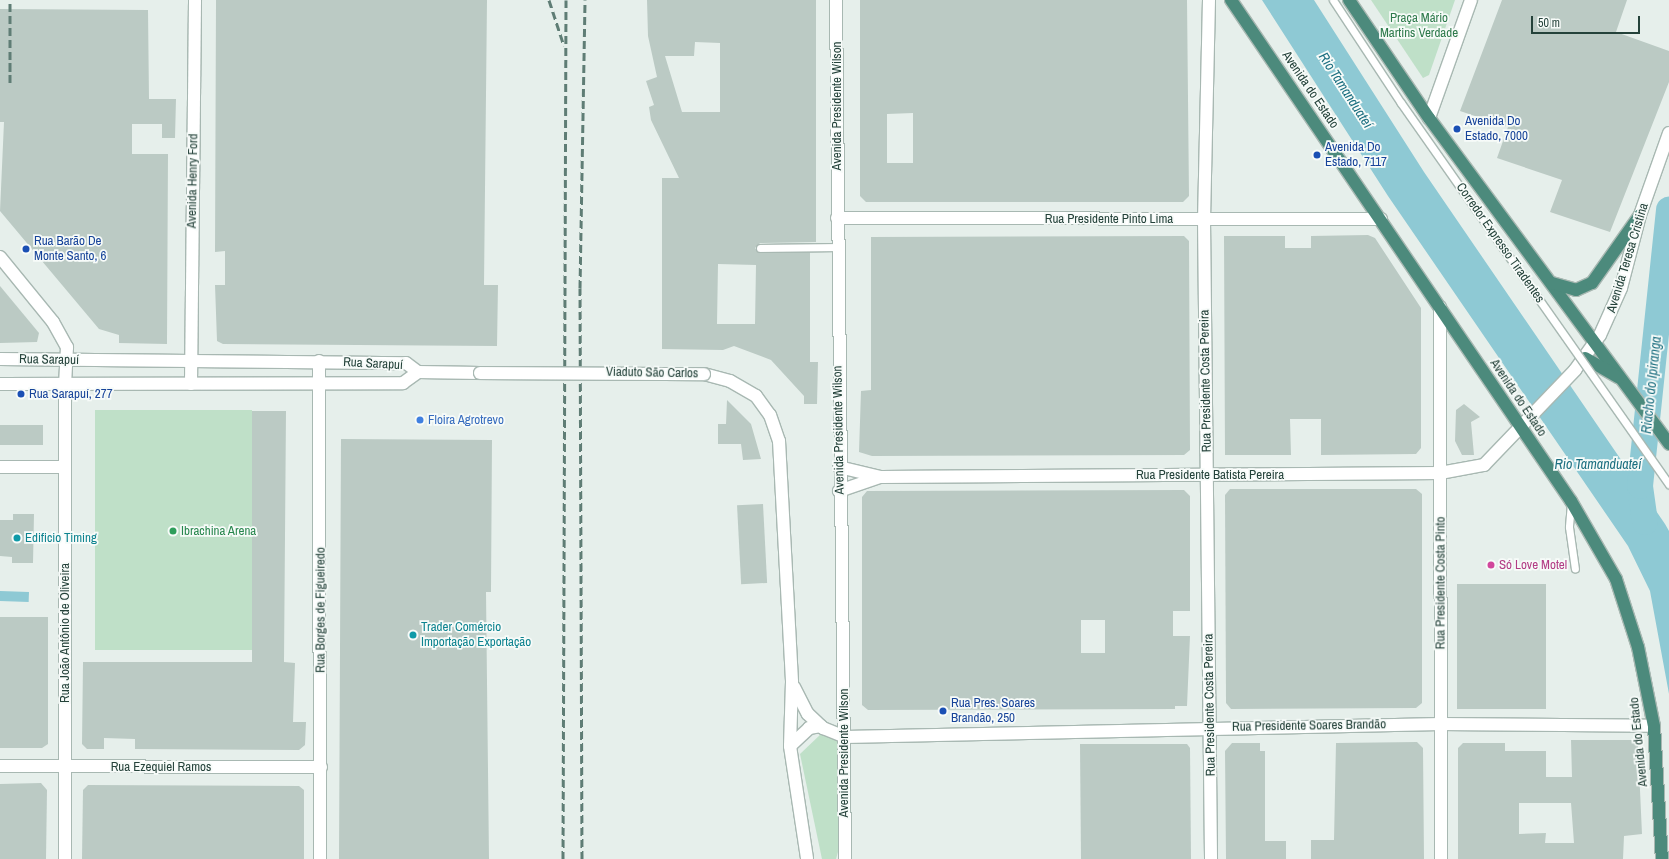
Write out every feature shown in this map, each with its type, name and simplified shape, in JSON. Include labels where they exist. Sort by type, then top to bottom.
[{"type":"highway","name":"Avenida do Estado","points":[[1231,0],[1440,307],[1524,421],[1610,568],[1628,608],[1654,726],[1662,859]]},
{"type":"highway","points":[[1349,0],[1429,118],[1669,444]]},
{"type":"highway","points":[[1551,283],[1576,290],[1592,283],[1640,215]]},
{"type":"highway","points":[[1584,358],[1623,381]]},
{"type":"street","name":"Avenida Henry Ford","points":[[191,384],[195,0]]},
{"type":"street","name":"Avenida Presidente Wilson","points":[[836,0],[839,468],[845,737],[845,859]]},
{"type":"street","name":"Rua Presidente Costa Pereira","points":[[1209,0],[1204,220],[1211,859]]},
{"type":"street","points":[[1429,118],[1471,0]]},
{"type":"street","name":"Avenida Teresa Cristina","points":[[1524,421],[1575,370],[1595,343],[1621,288],[1640,215],[1669,133]]},
{"type":"street","name":"Rua Presidente Pinto Lima","points":[[837,218],[1204,220],[1381,219]]},
{"type":"street","name":"Rua João Antônio de Oliveira","points":[[0,257],[53,322],[67,346],[64,383],[65,859]]},
{"type":"street","name":"Rua Presidente Costa Pinto","points":[[1440,307],[1441,859]]},
{"type":"street","name":"Rua Sarapuí","points":[[0,359],[406,363],[418,372],[403,383],[319,385],[64,383],[0,384]]},
{"type":"street","name":"Rua Borges de Figueiredo","points":[[319,362],[320,859]]},
{"type":"street","name":"Viaduto São Carlos","points":[[418,372],[704,374],[730,380],[756,396],[770,415],[779,441],[792,682]]},
{"type":"street","name":"Rua Presidente Batista Pereira","points":[[839,468],[881,477],[1440,473],[1484,465],[1524,421]]},
{"type":"street","points":[[0,467],[65,467]]},
{"type":"street","name":"Rua Presidente Batista Pereira","points":[[840,491],[881,477]]},
{"type":"street","points":[[792,682],[802,706],[821,726],[845,737]]},
{"type":"street","points":[[792,682],[790,746],[807,859]]},
{"type":"street","name":"Rua Presidente Soares Brandão","points":[[845,737],[1441,724],[1654,726]]},
{"type":"street","points":[[790,746],[809,728],[821,726]]},
{"type":"street","name":"Rua Ezequiel Ramos","points":[[0,766],[321,767]]},
{"type":"lane","name":"Corredor Expresso Tiradentes","points":[[1333,0],[1401,103],[1669,484]]},
{"type":"lane","points":[[760,248],[837,247]]},
{"type":"lane","points":[[1571,501],[1569,527],[1575,569]]},
{"type":"green space","name":"Praça Mário Martins Verdade","points":[[1371,0],[1455,0],[1429,75],[1423,78]]},
{"type":"green space","name":"Ibrachina Arena","points":[[95,410],[252,410],[252,650],[95,650]]},
{"type":"green space","points":[[822,733],[834,736],[838,743],[840,845],[836,859],[822,859],[800,754]]},
{"type":"water","name":"Rio Tamanduateí","points":[[1262,0],[1314,0],[1424,172],[1665,524],[1669,531],[1669,694],[1650,591],[1628,546],[1388,196]]},
{"type":"water","points":[[0,591],[29,592],[29,602],[0,601]]},
{"type":"building","points":[[216,0],[487,0],[484,285],[498,285],[497,346],[223,344],[217,341],[215,285],[225,285],[225,251],[215,252]]},
{"type":"building","points":[[647,0],[816,0],[816,242],[760,243],[755,248],[760,253],[810,252],[810,362],[818,362],[817,404],[804,404],[804,396],[771,360],[734,346],[723,350],[662,349],[662,178],[679,178],[651,120],[649,107],[654,105],[646,81],[657,77],[648,36]],"holes":[[[695,42],[720,43],[720,112],[682,112],[665,56],[694,56]],[[718,264],[756,265],[755,324],[717,324]]]},
{"type":"building","points":[[860,0],[1187,0],[1189,196],[1183,202],[866,202],[860,196]],"holes":[[[913,113],[913,163],[887,163],[887,114]]]},
{"type":"building","points":[[1502,0],[1627,0],[1616,32],[1669,51],[1669,82],[1610,232],[1550,212],[1562,180],[1497,158],[1508,127],[1460,111]]},
{"type":"building","points":[[0,9],[148,10],[149,99],[176,99],[175,138],[162,138],[162,124],[132,124],[132,154],[168,154],[167,344],[119,343],[119,335],[99,329],[0,211],[4,122],[0,122]]},
{"type":"building","points":[[1368,235],[1375,238],[1421,308],[1421,448],[1416,454],[1321,455],[1321,419],[1290,419],[1291,455],[1225,455],[1224,236],[1285,236],[1285,248],[1311,248],[1311,236]]},
{"type":"building","points":[[1184,236],[1189,241],[1190,450],[1184,455],[872,456],[859,452],[861,391],[871,390],[871,237]]},
{"type":"building","points":[[0,286],[39,333],[37,342],[0,343]]},
{"type":"building","points":[[727,400],[751,424],[761,459],[743,460],[741,444],[718,444],[718,424],[726,424]]},
{"type":"building","points":[[1464,404],[1480,417],[1471,422],[1474,455],[1462,455],[1455,441],[1456,410]]},
{"type":"building","points":[[252,411],[286,411],[284,662],[295,663],[293,722],[306,722],[305,745],[299,750],[135,749],[135,739],[104,738],[104,749],[87,749],[82,744],[83,662],[252,662]]},
{"type":"building","points":[[0,425],[43,425],[43,445],[0,445]]},
{"type":"building","points":[[341,439],[492,440],[491,592],[486,592],[489,859],[339,859]]},
{"type":"building","points":[[1230,489],[1416,489],[1422,494],[1422,703],[1416,708],[1231,709],[1226,703],[1225,495]]},
{"type":"building","points":[[1184,490],[1190,496],[1190,611],[1173,611],[1173,636],[1190,636],[1187,706],[1175,706],[1175,709],[868,710],[862,705],[862,497],[867,491]],"holes":[[[1081,620],[1105,620],[1105,653],[1081,653]]]},
{"type":"building","points":[[763,504],[767,583],[741,584],[737,505]]},
{"type":"building","name":"Edificio Timing","points":[[13,514],[34,514],[33,563],[12,563],[12,557],[0,556],[0,520],[13,520]]},
{"type":"building","points":[[1457,584],[1546,584],[1546,709],[1457,709]]},
{"type":"building","points":[[0,617],[48,617],[48,744],[42,748],[0,748]]},
{"type":"building","points":[[1571,740],[1635,740],[1638,746],[1642,834],[1624,836],[1623,859],[1458,859],[1458,748],[1463,743],[1505,743],[1505,751],[1546,751],[1546,777],[1572,777]],"holes":[[[1519,803],[1571,803],[1574,843],[1545,843],[1546,833],[1519,834]]]},
{"type":"building","points":[[1417,742],[1423,748],[1424,859],[1311,859],[1311,840],[1334,840],[1336,743]]},
{"type":"building","points":[[1232,743],[1260,743],[1260,751],[1265,751],[1265,841],[1286,841],[1286,859],[1226,859],[1225,751]]},
{"type":"building","points":[[1080,744],[1187,744],[1190,748],[1191,859],[1081,859]]},
{"type":"building","points":[[41,783],[47,790],[46,859],[0,859],[0,784]]},
{"type":"building","points":[[88,785],[299,786],[304,790],[304,859],[82,859],[83,790]]},
{"type":"waterway","name":"Riacho do Ipiranga","points":[[1645,522],[1640,486],[1669,210]]},
{"type":"railway","points":[[10,0],[10,83]]},
{"type":"railway","points":[[549,0],[564,46]]},
{"type":"railway","points":[[563,859],[566,0]]},
{"type":"railway","points":[[582,859],[580,288],[585,0]]},
{"type":"place","name":"Avenida Do Estado, 7000","points":[[1457,129]]},
{"type":"place","name":"Avenida Do Estado, 7117","points":[[1317,155]]},
{"type":"place","name":"Rua Barão De Monte Santo, 6","points":[[26,249]]},
{"type":"place","name":"Rua Sarapuí, 277","points":[[21,394]]},
{"type":"place","name":"Floira Agrotrevo","points":[[420,420]]},
{"type":"place","name":"Ibrachina Arena","points":[[173,531]]},
{"type":"place","name":"Edificio Timing","points":[[17,538]]},
{"type":"place","name":"Só Love Motel","points":[[1491,565]]},
{"type":"place","name":"Trader Comércio Importação Exportação","points":[[413,635]]},
{"type":"place","name":"Rua Pres. Soares Brandão, 250","points":[[943,711]]}]
